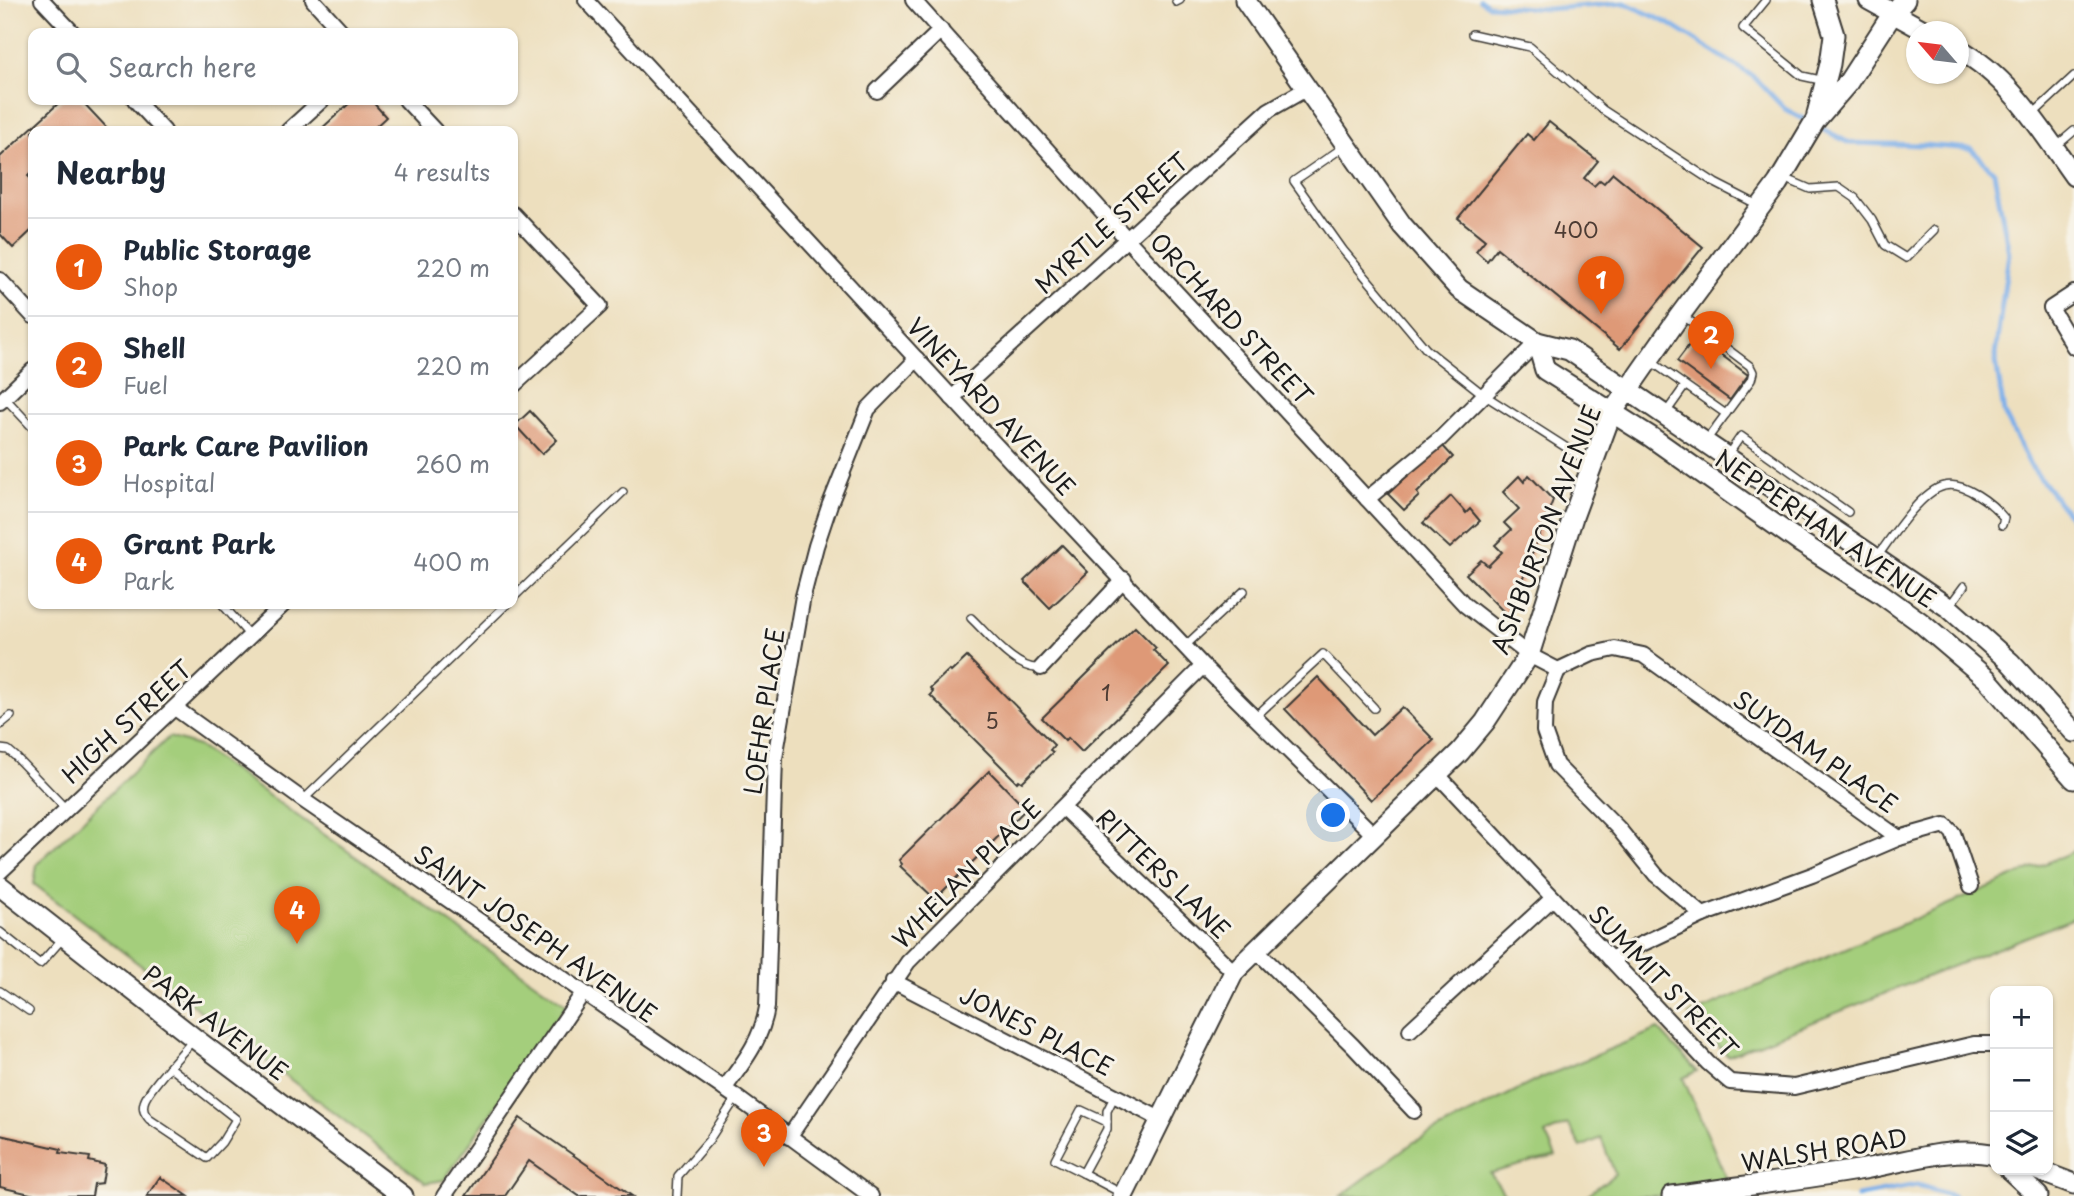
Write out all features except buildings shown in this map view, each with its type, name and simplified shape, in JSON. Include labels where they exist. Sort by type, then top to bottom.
[{"type":"main road","name":"NEPPERHAN AVENUE","points":[[1245,0],[1402,225],[1459,289],[1537,342],[1569,350],[1949,608],[2010,662],[2074,732]]},
{"type":"main road","points":[[1815,121],[1826,81],[1834,35],[1823,0]]},
{"type":"main road","points":[[1869,0],[1899,6],[1915,21]]},
{"type":"main road","name":"ASHBURTON AVENUE","points":[[1124,1195],[1234,972],[1438,775],[1485,722],[1529,655],[1611,414],[1761,207],[1815,121],[1847,83],[1899,6]]},
{"type":"main road","points":[[1969,54],[2014,93],[2074,176]]},
{"type":"main road","name":"NEPPERHAN AVENUE","points":[[1537,342],[1545,370],[1651,437],[1801,543],[1920,622],[1987,679],[2074,779]]},
{"type":"main road","name":"PARK AVENUE","points":[[0,886],[194,1038],[403,1196]]},
{"type":"main road","name":"WALSH ROAD","points":[[1672,1196],[1857,1170],[1955,1152],[1990,1156]]},
{"type":"main road","points":[[2015,1175],[2038,1196]]},
{"type":"main road","points":[[2050,1175],[2074,1184]]},
{"type":"street","points":[[42,0],[68,28]]},
{"type":"street","points":[[313,0],[338,28]]},
{"type":"street","name":"VINEYARD AVENUE","points":[[586,0],[1203,666],[1374,835]]},
{"type":"street","name":"ORCHARD STREET","points":[[914,0],[1126,238],[1465,605],[1529,655],[1558,670]]},
{"type":"street","points":[[877,91],[941,30]]},
{"type":"street","name":"MYRTLE STREET","points":[[953,398],[1269,110],[1306,89]]},
{"type":"street","points":[[140,105],[159,126]]},
{"type":"street","points":[[296,126],[317,105]]},
{"type":"street","points":[[411,105],[430,126]]},
{"type":"street","points":[[518,219],[600,306],[518,381]]},
{"type":"street","points":[[0,280],[28,311]]},
{"type":"street","points":[[2074,293],[2051,308],[2074,347]]},
{"type":"street","points":[[1367,499],[1441,438],[1537,342]]},
{"type":"street","name":"LOEHR PLACE","points":[[730,1093],[764,1026],[767,1007],[775,758],[800,610],[816,546],[868,409],[917,359]]},
{"type":"street","points":[[2,400],[28,375]]},
{"type":"street","points":[[1041,668],[1124,579]]},
{"type":"street","name":"HIGH STREET","points":[[0,872],[279,609]]},
{"type":"street","name":"SUYDAM PLACE","points":[[1558,670],[1592,654],[1615,649],[1643,655],[1899,838]]},
{"type":"street","name":"WHELAN PLACE","points":[[789,1138],[908,962],[1203,666]]},
{"type":"street","points":[[1558,670],[1545,702],[1544,731],[1556,765],[1618,828],[1656,875],[1703,915]]},
{"type":"street","name":"SAINT JOSEPH AVENUE","points":[[175,708],[303,800],[730,1093],[871,1196]]},
{"type":"street","name":"SUMMIT STREET","points":[[1438,775],[1708,1063],[1731,1082],[1794,1087],[1974,1044],[1990,1044]]},
{"type":"street","name":"RITTERS LANE","points":[[1063,808],[1234,972]]},
{"type":"street","points":[[1899,838],[1945,825],[1953,833],[1971,886]]},
{"type":"street","name":"SUYDAM PLACE","points":[[1609,959],[1703,915],[1812,875],[1899,838]]},
{"type":"street","points":[[1410,1030],[1553,898]]},
{"type":"street","points":[[1255,949],[1414,1111]]},
{"type":"street","name":"JONES PLACE","points":[[893,981],[1160,1119]]},
{"type":"street","points":[[444,1196],[583,993]]},
{"type":"lane","points":[[1766,0],[1743,28],[1802,76],[1826,81]]},
{"type":"lane","points":[[1472,34],[1530,47],[1603,110],[1715,183],[1761,207]]},
{"type":"lane","points":[[2031,116],[2074,76]]},
{"type":"lane","points":[[2054,148],[2074,131]]},
{"type":"lane","points":[[1345,145],[1294,181],[1343,250],[1426,349],[1484,395],[1592,464]]},
{"type":"lane","points":[[1782,177],[1810,189],[1839,187],[1855,198],[1872,220],[1885,245],[1906,258],[1934,230]]},
{"type":"lane","points":[[1681,314],[1750,366],[1753,372],[1751,380],[1705,442]]},
{"type":"lane","points":[[1648,360],[1726,414]]},
{"type":"lane","points":[[1664,415],[1685,386]]},
{"type":"lane","points":[[2,400],[28,423]]},
{"type":"lane","points":[[1726,457],[1741,436],[1848,512]]},
{"type":"lane","points":[[1877,558],[1901,524],[1929,494],[1945,485],[1968,490],[1993,505],[2004,518],[2002,525]]},
{"type":"lane","points":[[518,593],[623,492]]},
{"type":"lane","points":[[1949,608],[1964,586]]},
{"type":"lane","points":[[1185,646],[1244,591]]},
{"type":"lane","points":[[226,609],[250,636]]},
{"type":"lane","points":[[303,800],[501,609]]},
{"type":"lane","points":[[971,618],[1016,661],[1033,669],[1041,668]]},
{"type":"lane","points":[[1255,717],[1324,654],[1374,708]]},
{"type":"lane","points":[[0,725],[11,716]]},
{"type":"lane","points":[[0,749],[8,750],[15,756],[66,809]]},
{"type":"lane","points":[[0,932],[40,964],[64,937]]},
{"type":"lane","points":[[0,991],[29,1011]]},
{"type":"lane","points":[[170,1067],[236,1119],[222,1142],[207,1158],[149,1119],[144,1111],[144,1101],[170,1067],[194,1038]]},
{"type":"lane","points":[[677,1196],[678,1176],[709,1140],[730,1093]]},
{"type":"lane","points":[[1083,1173],[1107,1129],[1107,1111],[1115,1096]]},
{"type":"lane","points":[[1107,1122],[1081,1110],[1055,1159],[1124,1195]]},
{"type":"green space","points":[[169,737],[198,746],[567,1005],[444,1180],[426,1183],[34,884],[37,864]]},
{"type":"green space","points":[[2074,851],[2074,918],[1728,1056],[1689,1015]]},
{"type":"green space","points":[[1658,1029],[1697,1071],[1683,1078],[1734,1196],[1586,1196],[1615,1174],[1601,1138],[1581,1147],[1568,1124],[1545,1134],[1556,1156],[1490,1173],[1506,1196],[1341,1196],[1414,1142],[1539,1079]]},
{"type":"waterway","points":[[1480,0],[1488,5],[1547,9],[1625,3],[1668,23],[1754,77],[1785,109],[1809,122]]},
{"type":"waterway","points":[[1817,126],[1849,143],[1971,149],[1994,172],[2009,253],[1995,355],[2004,413],[2030,465],[2074,522]]},
{"type":"waterway","points":[[1858,1196],[1917,1185],[1953,1196]]},
{"type":"place","name":"Public Storage","points":[[1601,314]]},
{"type":"place","name":"Shell","points":[[1711,369]]},
{"type":"place","name":"Grant Park","points":[[297,944]]},
{"type":"place","name":"Park Care Pavilion","points":[[764,1167]]}]
